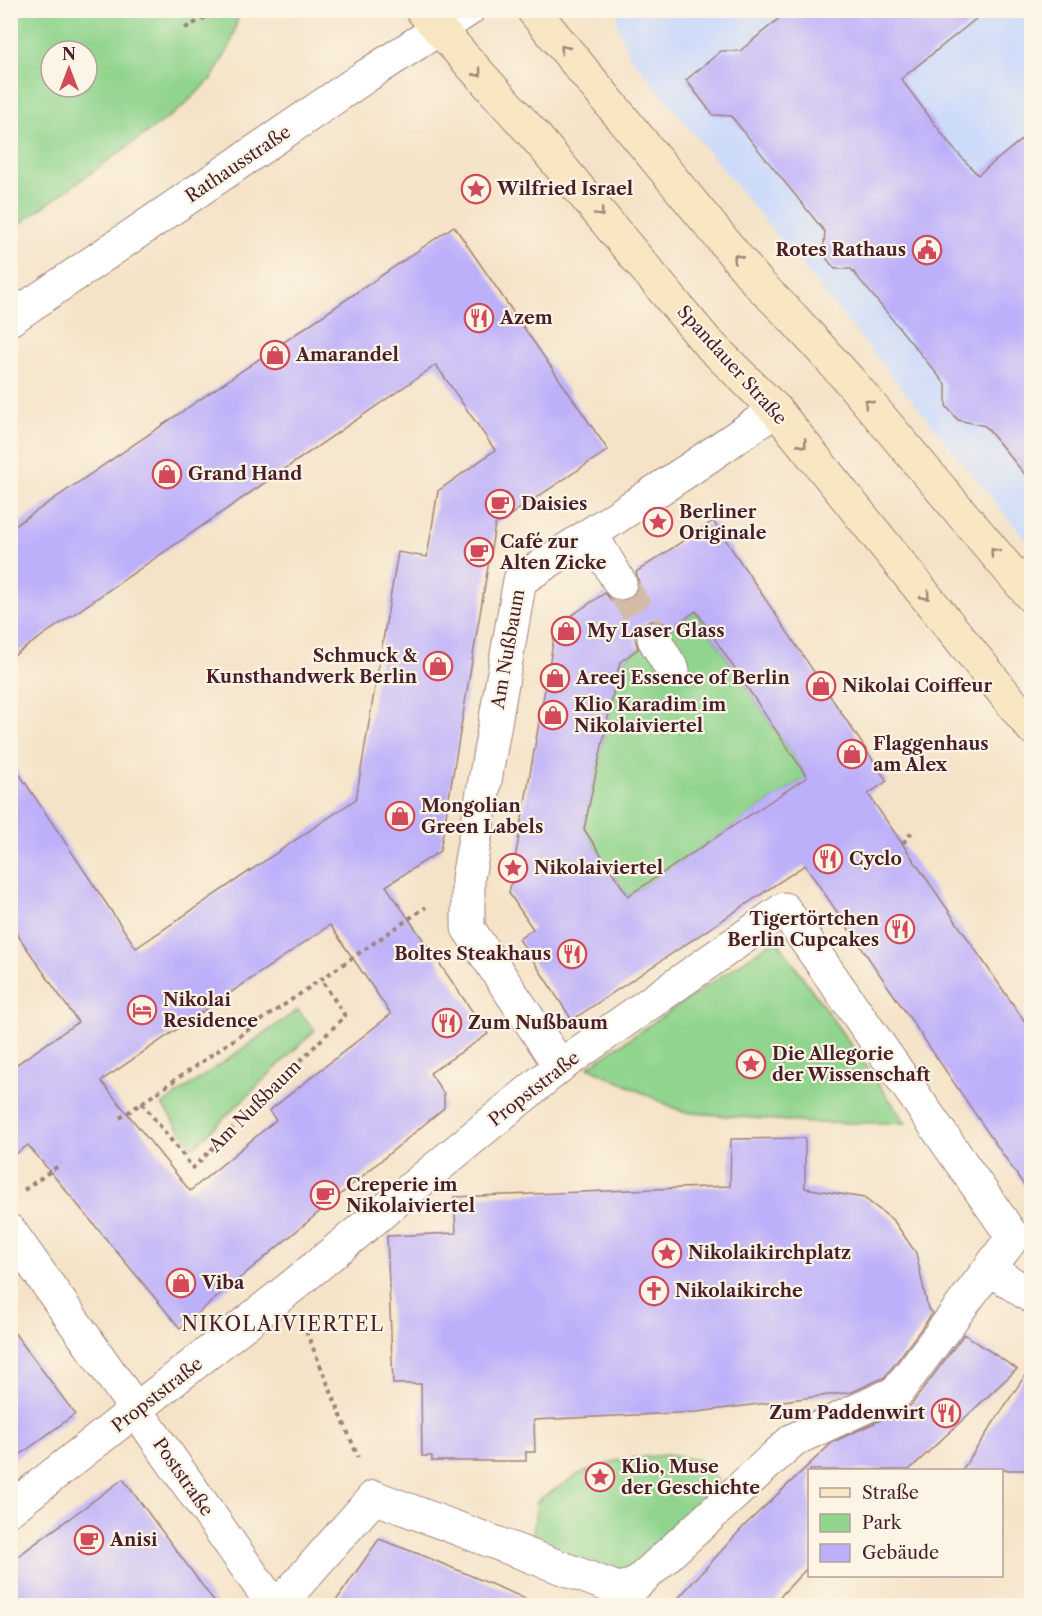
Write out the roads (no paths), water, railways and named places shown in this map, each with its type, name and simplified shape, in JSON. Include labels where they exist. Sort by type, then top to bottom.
[{"type":"main road","points":[[533,10],[758,283],[849,380],[1032,597]]},
{"type":"main road","name":"Spandauer Straße","points":[[431,20],[535,136],[706,340],[776,410],[1032,728]]},
{"type":"street","name":"Rathausstraße","points":[[10,318],[366,76],[431,20],[468,10]]},
{"type":"street","name":"Am Nußbaum","points":[[560,1066],[468,928],[468,878],[520,580],[776,410]]},
{"type":"street","points":[[591,534],[620,583]]},
{"type":"street","points":[[654,639],[673,671]]},
{"type":"street","name":"Propststraße","points":[[10,1509],[289,1289],[560,1066],[784,909],[1013,1237],[990,1269]]},
{"type":"street","name":"Poststraße","points":[[10,1231],[274,1605]]},
{"type":"street","points":[[278,1605],[374,1497],[618,1589],[635,1585],[793,1440],[897,1392],[990,1269],[1032,1296]]},
{"type":"tunnel","points":[[620,583],[654,639]]},
{"type":"place","name":"Wilfried Israel","points":[[476,189]]},
{"type":"place","name":"Rotes Rathaus","points":[[927,250]]},
{"type":"place","name":"Azem","points":[[479,318]]},
{"type":"place","name":"Amarandel","points":[[275,355]]},
{"type":"place","name":"Grand Hand","points":[[167,474]]},
{"type":"place","name":"Daisies","points":[[500,504]]},
{"type":"place","name":"Berliner Originale","points":[[658,522]]},
{"type":"place","name":"Café zur Alten Zicke","points":[[479,552]]},
{"type":"place","name":"My Laser Glass","points":[[566,631]]},
{"type":"place","name":"Schmuck & Kunsthandwerk Berlin","points":[[438,666]]},
{"type":"place","name":"Areej Essence of Berlin","points":[[555,678]]},
{"type":"place","name":"Nikolai Coiffeur","points":[[821,686]]},
{"type":"place","name":"Klio Karadim im Nikolaiviertel","points":[[553,715]]},
{"type":"place","name":"Flaggenhaus am Alex","points":[[852,754]]},
{"type":"place","name":"Mongolian Green Labels","points":[[400,816]]},
{"type":"place","name":"Cyclo","points":[[828,859]]},
{"type":"place","name":"Nikolaiviertel","points":[[513,868]]},
{"type":"place","name":"Tigertörtchen Berlin Cupcakes","points":[[900,929]]},
{"type":"place","name":"Boltes Steakhaus","points":[[572,954]]},
{"type":"place","name":"Nikolai Residence","points":[[142,1010]]},
{"type":"place","name":"Zum Nußbaum","points":[[447,1023]]},
{"type":"place","name":"Die Allegorie der Wissenschaft","points":[[751,1064]]},
{"type":"place","name":"Creperie im Nikolaiviertel","points":[[325,1195]]},
{"type":"place","name":"Nikolaikirchplatz","points":[[667,1253]]},
{"type":"place","name":"Viba","points":[[181,1283]]},
{"type":"place","name":"Nikolaikirche","points":[[654,1291]]},
{"type":"place","name":"Zum Paddenwirt","points":[[946,1413]]},
{"type":"place","name":"Klio, Muse der Geschichte","points":[[600,1477]]},
{"type":"place","name":"Anisi","points":[[89,1540]]},
{"type":"district","name":"NIKOLAIVIERTEL","points":[[283,1324]]}]
